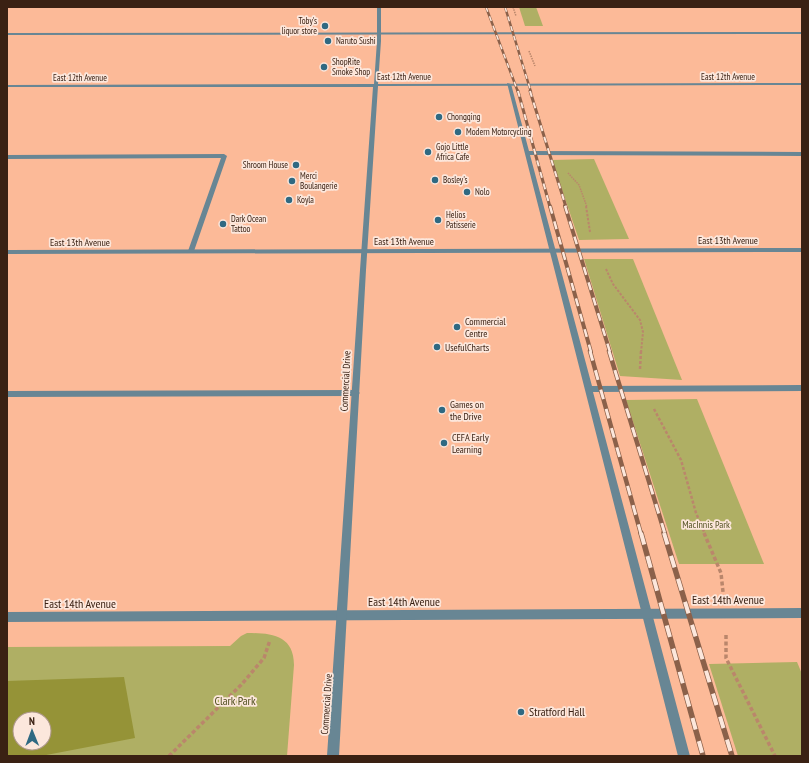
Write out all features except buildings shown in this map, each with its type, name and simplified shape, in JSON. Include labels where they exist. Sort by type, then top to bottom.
[{"type":"street","name":"Commercial Drive","points":[[334,756],[341,616],[376,85],[379,7]]},
{"type":"street","points":[[7,34],[802,33]]},
{"type":"street","points":[[509,84],[531,153],[553,251],[684,756]]},
{"type":"street","name":"East 12th Avenue","points":[[7,86],[802,84]]},
{"type":"street","points":[[531,153],[802,154]]},
{"type":"street","points":[[7,157],[224,156],[191,251]]},
{"type":"street","name":"East 13th Avenue","points":[[7,252],[802,250]]},
{"type":"street","points":[[589,389],[802,388]]},
{"type":"street","points":[[7,394],[356,393]]},
{"type":"street","name":"East 14th Avenue","points":[[7,617],[802,612]]},
{"type":"path","points":[[531,153],[560,166],[571,175],[582,188],[588,206],[590,232],[597,251],[612,284],[640,320],[644,332],[639,375],[644,389],[681,460],[696,513],[721,573],[726,613],[726,658],[775,756]]},
{"type":"path","points":[[170,756],[241,685],[264,658],[270,640]]},
{"type":"green space","points":[[519,7],[536,7],[543,26],[525,26]]},
{"type":"green space","points":[[594,159],[629,239],[579,240],[552,160]]},
{"type":"green space","points":[[584,259],[633,259],[682,380],[620,376]]},
{"type":"green space","name":"MacInnis Park","points":[[697,399],[764,564],[679,564],[626,400]]},
{"type":"green space","name":"Clark Park","points":[[247,633],[272,635],[280,638],[290,647],[294,665],[287,756],[7,756],[7,647],[230,646],[241,636]]},
{"type":"green space","points":[[797,662],[802,674],[802,756],[738,756],[709,664]]},
{"type":"shaded area","points":[[124,677],[135,738],[41,756],[7,756],[7,681]]},
{"type":"railway","points":[[486,7],[518,92]]},
{"type":"railway","points":[[505,7],[531,92]]},
{"type":"railway","points":[[518,91],[550,207]]},
{"type":"railway","points":[[530,91],[566,207]]},
{"type":"railway","points":[[550,206],[591,352]]},
{"type":"railway","points":[[565,206],[610,352]]},
{"type":"railway","points":[[590,351],[641,534]]},
{"type":"railway","points":[[609,351],[665,534]]},
{"type":"railway","points":[[641,533],[703,756]]},
{"type":"railway","points":[[664,533],[732,756]]},
{"type":"place","name":"Toby's liquor store","points":[[325,26]]},
{"type":"place","name":"Naruto Sushi","points":[[328,41]]},
{"type":"place","name":"ShopRite Smoke Shop","points":[[324,67]]},
{"type":"place","name":"Chongqing","points":[[439,117]]},
{"type":"place","name":"Modern Motorcycling","points":[[458,132]]},
{"type":"place","name":"Gojo Little Africa Cafe","points":[[428,152]]},
{"type":"place","name":"Shroom House","points":[[296,165]]},
{"type":"place","name":"Bosley's","points":[[435,180]]},
{"type":"place","name":"Merci Boulangerie","points":[[292,181]]},
{"type":"place","name":"Nolo","points":[[467,192]]},
{"type":"place","name":"Koyla","points":[[289,200]]},
{"type":"place","name":"Helios Patisserie","points":[[438,220]]},
{"type":"place","name":"Dark Ocean Tattoo","points":[[223,224]]},
{"type":"place","name":"Commercial Centre","points":[[457,327]]},
{"type":"place","name":"UsefulCharts","points":[[437,347]]},
{"type":"place","name":"Games on the Drive","points":[[442,410]]},
{"type":"place","name":"CEFA Early Learning","points":[[444,443]]},
{"type":"place","name":"Stratford Hall","points":[[521,712]]}]
